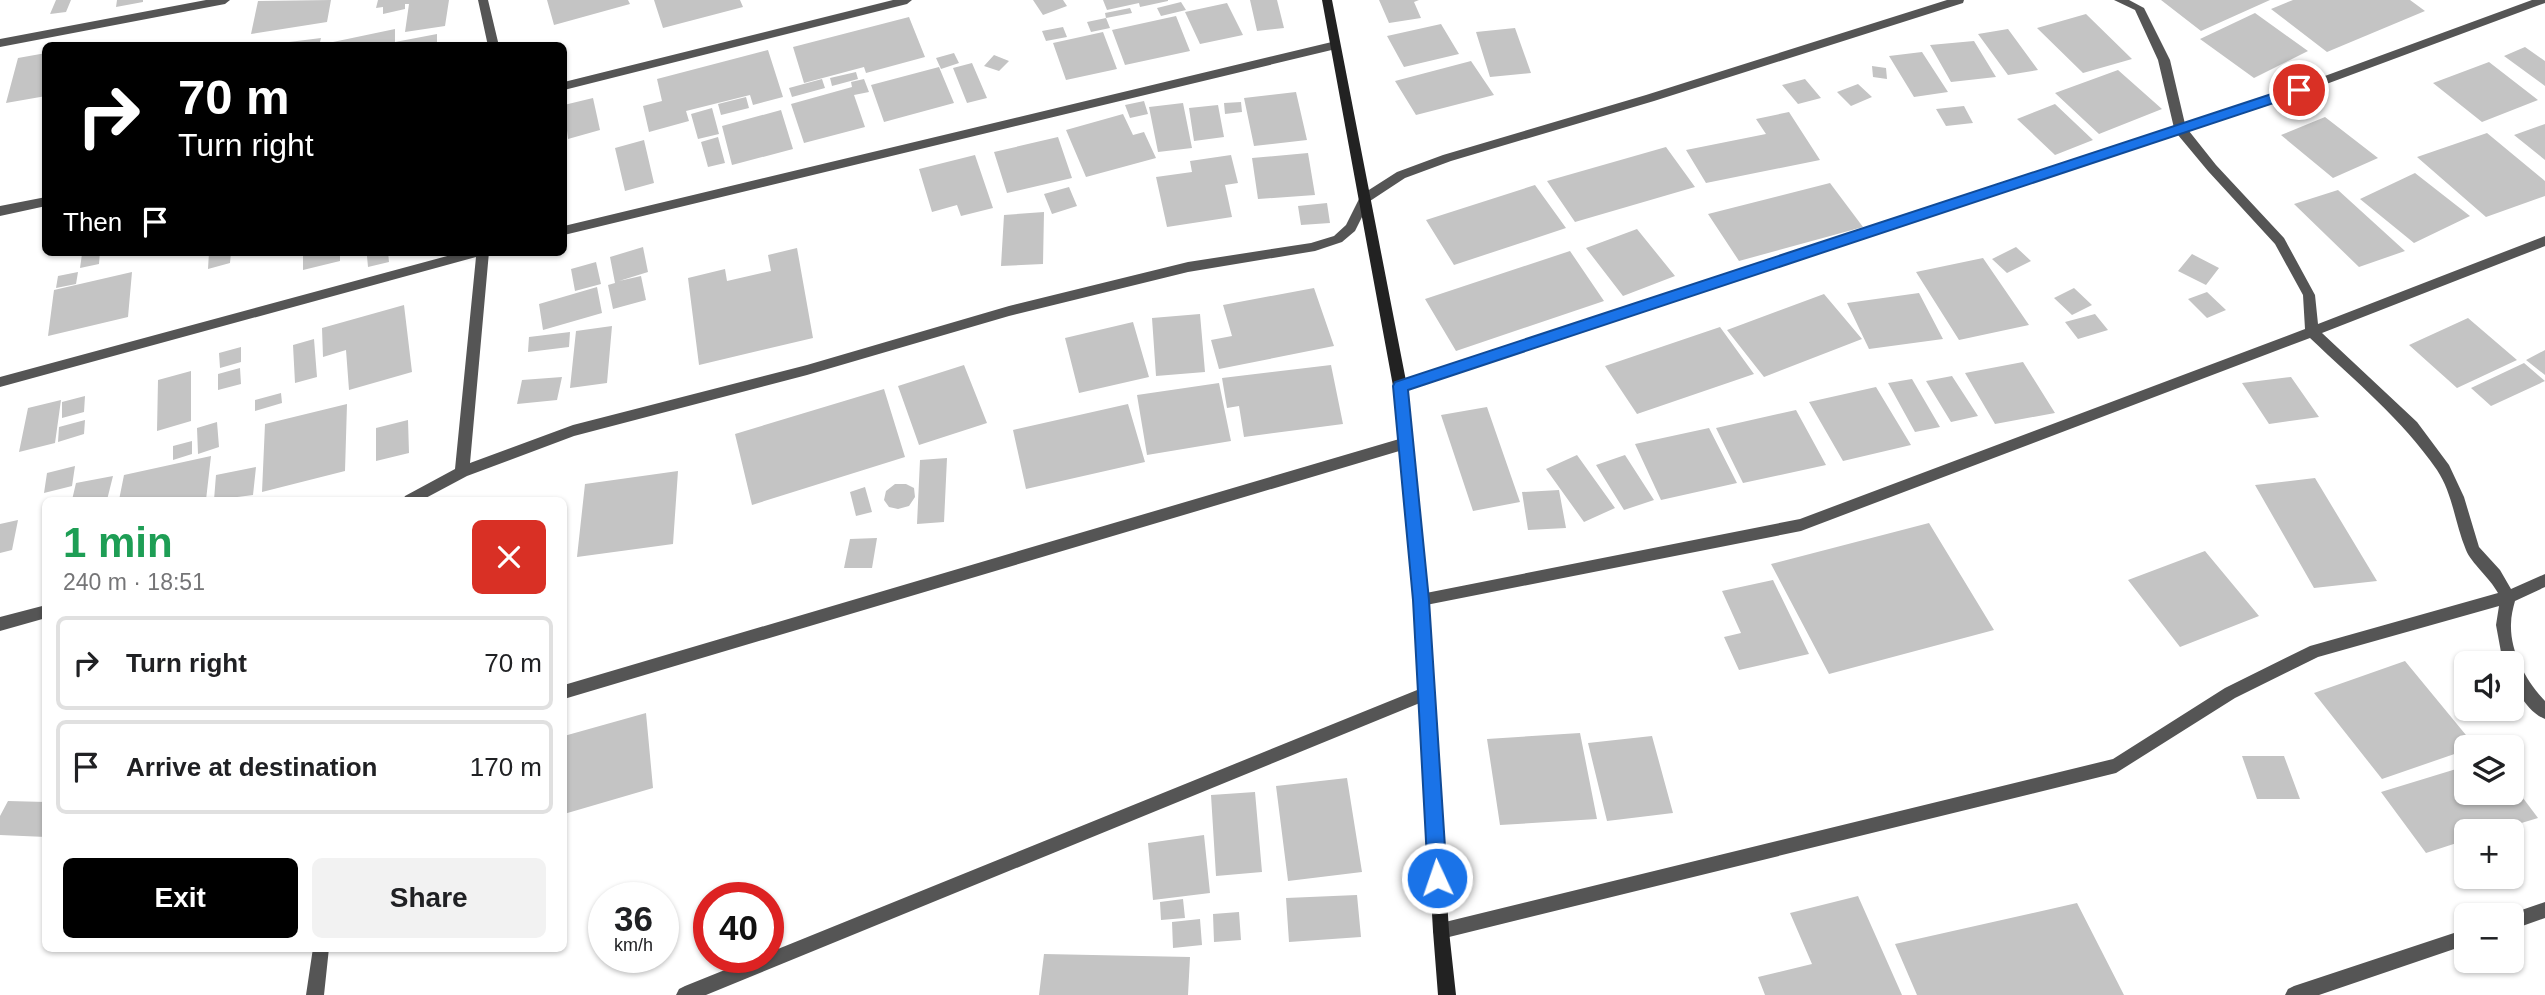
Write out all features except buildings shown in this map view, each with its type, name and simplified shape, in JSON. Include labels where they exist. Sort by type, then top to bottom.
[{"type":"street","points":[[0,43],[225,0]]},
{"type":"street","points":[[483,0],[493,42]]},
{"type":"street","points":[[567,85],[907,0]]},
{"type":"street","points":[[1327,0],[1400,386],[1421,600],[1447,995]]},
{"type":"street","points":[[416,497],[462,472],[572,431],[807,369],[1009,311],[1188,267],[1311,248],[1338,239],[1351,228],[1365,198],[1401,175],[1447,158],[1650,98],[1959,0]]},
{"type":"street","points":[[2119,0],[2142,4],[2164,60],[2180,129],[2212,168],[2280,241],[2309,295],[2312,332],[2412,426],[2444,469],[2457,497],[2473,550],[2495,574],[2508,597],[2503,625],[2508,651]]},
{"type":"street","points":[[1400,386],[2274,99],[2543,0]]},
{"type":"street","points":[[567,230],[1336,45]]},
{"type":"street","points":[[0,211],[42,202]]},
{"type":"street","points":[[1421,600],[1801,525],[2545,241]]},
{"type":"street","points":[[0,382],[466,256]]},
{"type":"street","points":[[462,472],[481,256]]},
{"type":"street","points":[[567,691],[1406,443]]},
{"type":"street","points":[[1441,931],[2116,766],[2230,693],[2315,651],[2508,597],[2545,580]]},
{"type":"street","points":[[0,624],[42,612]]},
{"type":"street","points":[[2524,685],[2545,712]]},
{"type":"street","points":[[685,995],[1427,693]]},
{"type":"street","points":[[2524,917],[2545,910]]},
{"type":"street","points":[[2294,995],[2454,941]]},
{"type":"street","points":[[315,995],[320,952]]},
{"type":"route","points":[[1437,878],[1421,600],[1400,386],[2299,90]]}]
